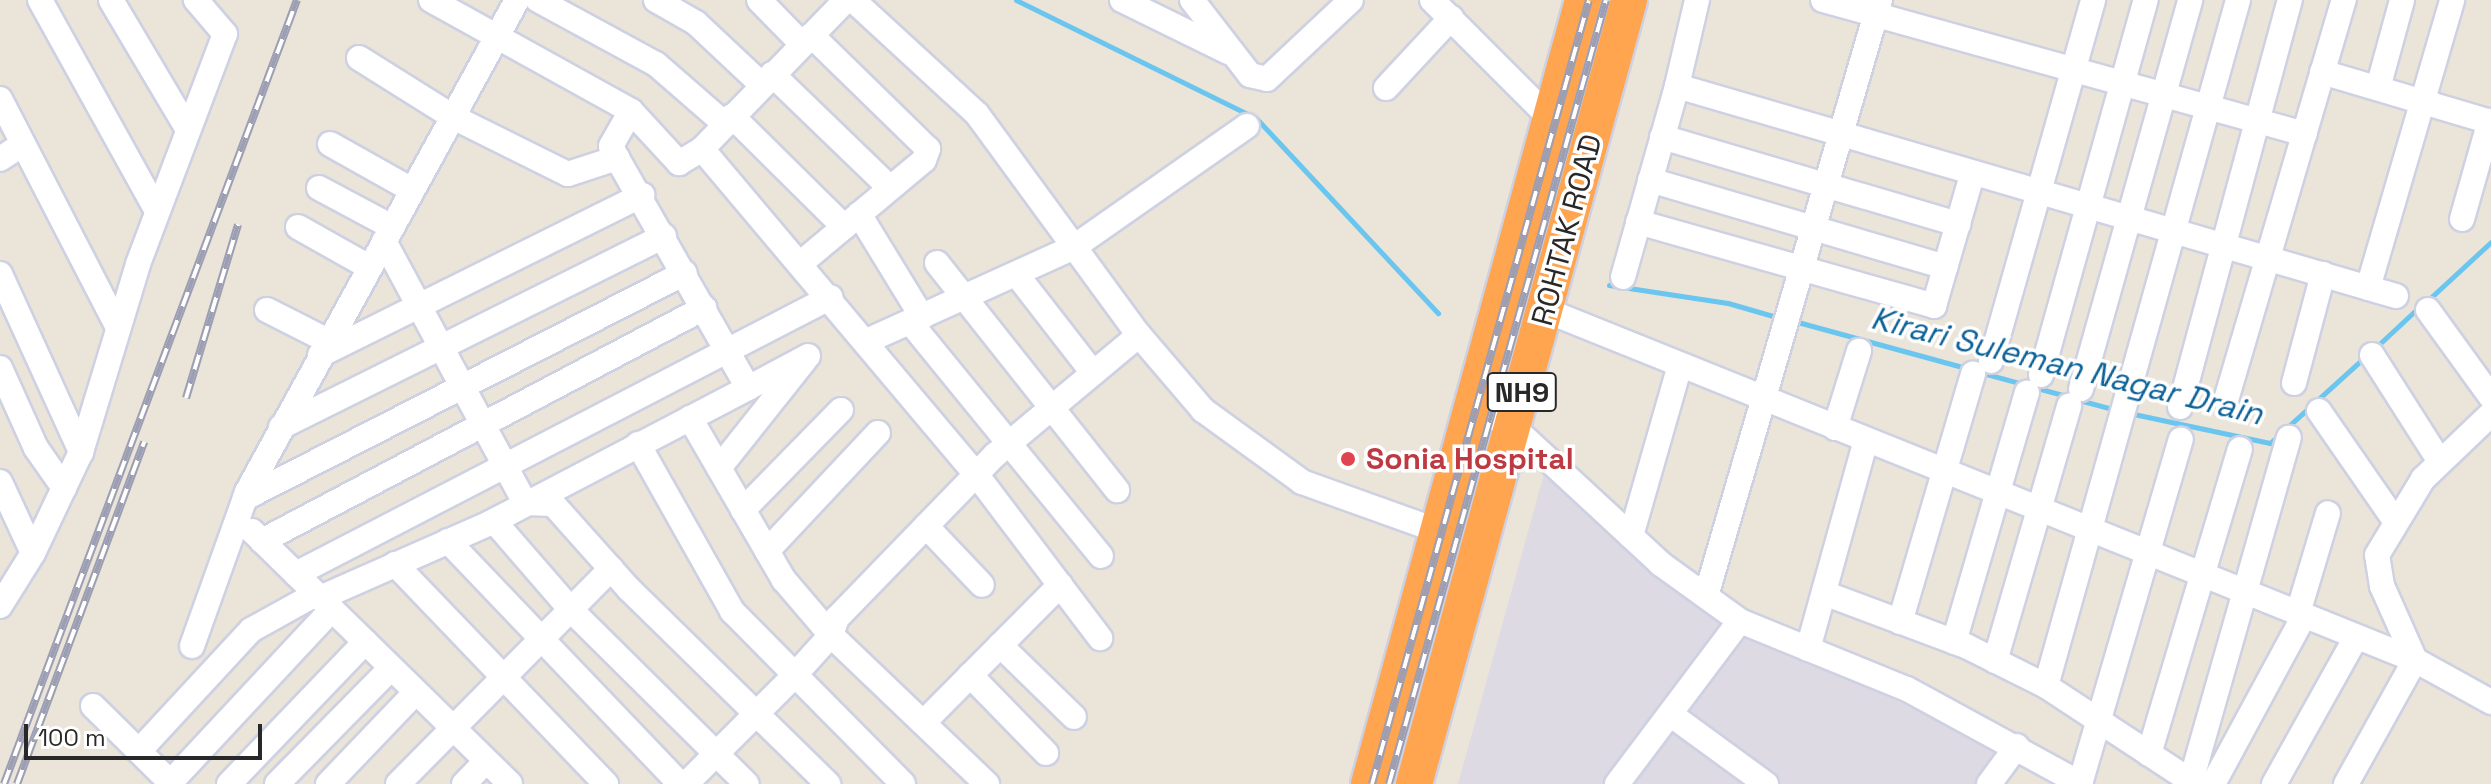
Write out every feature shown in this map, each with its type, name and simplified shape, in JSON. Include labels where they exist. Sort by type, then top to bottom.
[{"type":"highway","name":"ROHTAK ROAD","points":[[1369,784],[1583,0]]},
{"type":"highway","name":"ROHTAK ROAD","points":[[1414,784],[1629,0]]},
{"type":"street","points":[[40,0],[157,211]]},
{"type":"street","points":[[111,0],[187,128]]},
{"type":"street","points":[[0,606],[33,553],[81,452],[117,326],[187,128],[225,34],[196,0]]},
{"type":"street","points":[[431,0],[631,111],[672,160],[686,162],[846,0],[977,114],[1139,335],[1203,410],[1302,482],[1439,531]]},
{"type":"street","points":[[192,646],[242,508],[281,427],[517,0]]},
{"type":"street","points":[[538,0],[656,64],[852,221],[916,320],[1009,443],[1101,556]]},
{"type":"street","points":[[656,0],[696,23],[767,80],[890,188]]},
{"type":"street","points":[[759,0],[928,149],[924,160],[801,263]]},
{"type":"street","points":[[1122,0],[1236,56]]},
{"type":"street","points":[[1192,0],[1236,56],[1259,79],[1276,75],[1351,0]]},
{"type":"street","points":[[1432,0],[1552,120]]},
{"type":"street","points":[[1623,277],[1677,86],[1697,0]]},
{"type":"street","points":[[1823,0],[1878,7],[2073,70],[2305,134]]},
{"type":"street","points":[[1900,622],[1944,471],[1982,367],[2037,195],[2093,0]]},
{"type":"street","points":[[1954,642],[1995,492],[2034,383],[2088,208],[2146,0]]},
{"type":"street","points":[[1995,661],[2129,218],[2190,0]]},
{"type":"street","points":[[2046,686],[2238,0]]},
{"type":"street","points":[[2180,407],[2221,245],[2290,0]]},
{"type":"street","points":[[2226,400],[2344,0]]},
{"type":"street","points":[[2378,88],[2402,0]]},
{"type":"street","points":[[2368,288],[2452,0]]},
{"type":"street","points":[[1706,596],[1878,7]]},
{"type":"street","points":[[1386,88],[1451,18]]},
{"type":"street","points":[[359,58],[453,117],[572,175],[617,158]]},
{"type":"street","points":[[2322,72],[2490,122],[2462,219]]},
{"type":"street","points":[[1677,86],[2037,195],[2129,218],[2396,296]]},
{"type":"street","points":[[0,99],[117,326]]},
{"type":"street","points":[[631,111],[611,146],[642,195],[748,388]]},
{"type":"street","points":[[867,341],[964,300],[1074,247],[1247,126]]},
{"type":"street","points":[[1662,137],[1958,224]]},
{"type":"street","points":[[0,159],[23,144]]},
{"type":"street","points":[[330,144],[412,190]]},
{"type":"street","points":[[702,149],[831,297],[976,474],[1100,638]]},
{"type":"street","points":[[1638,222],[1934,306],[1972,175]]},
{"type":"street","points":[[1650,180],[1945,267]]},
{"type":"street","points":[[319,188],[388,234],[420,308],[525,503]]},
{"type":"street","points":[[324,348],[420,308],[642,195]]},
{"type":"street","points":[[298,227],[369,267]]},
{"type":"street","points":[[281,427],[664,236]]},
{"type":"street","points":[[937,263],[1117,490]]},
{"type":"street","points":[[242,508],[462,385],[685,273]]},
{"type":"street","points":[[0,274],[81,452]]},
{"type":"street","points":[[2294,383],[2323,274]]},
{"type":"street","points":[[1017,275],[1093,373]]},
{"type":"street","points":[[296,574],[726,348],[831,297]]},
{"type":"street","points":[[262,541],[704,308]]},
{"type":"street","points":[[267,310],[324,348]]},
{"type":"street","points":[[1545,310],[2415,660],[2491,702]]},
{"type":"street","points":[[2428,310],[2491,397]]},
{"type":"street","points":[[448,541],[540,641],[683,784],[793,677],[831,635],[837,618],[976,474],[1139,335]]},
{"type":"street","points":[[1835,428],[1859,351]]},
{"type":"street","points":[[2372,355],[2439,460]]},
{"type":"street","points":[[139,751],[251,630],[494,521],[808,356],[719,468]]},
{"type":"street","points":[[1631,536],[1680,365]]},
{"type":"street","points":[[0,368],[36,448],[64,488]]},
{"type":"street","points":[[1473,408],[1512,426],[1631,536],[1740,621],[1907,689],[2017,746],[2080,784],[2145,552],[2181,439]]},
{"type":"street","points":[[743,510],[841,410]]},
{"type":"street","points":[[2319,411],[2396,522]]},
{"type":"street","points":[[2415,660],[2376,569],[2377,555],[2439,460],[2491,414]]},
{"type":"street","points":[[690,418],[784,580],[831,635],[925,721],[987,784]]},
{"type":"street","points":[[767,551],[878,433]]},
{"type":"street","points":[[2200,783],[2244,591],[2289,438]]},
{"type":"street","points":[[1808,649],[1866,440]]},
{"type":"street","points":[[638,444],[732,611],[793,677],[903,784]]},
{"type":"street","points":[[2149,754],[2240,449]]},
{"type":"street","points":[[0,482],[33,553]]},
{"type":"street","points":[[525,503],[553,504],[611,569],[828,784]]},
{"type":"street","points":[[242,508],[262,541],[510,784]]},
{"type":"street","points":[[2200,783],[2301,614],[2328,513]]},
{"type":"street","points":[[494,521],[571,610],[747,784]]},
{"type":"street","points":[[926,526],[982,585]]},
{"type":"street","points":[[395,564],[606,784]]},
{"type":"street","points":[[398,784],[611,569]]},
{"type":"street","points":[[925,721],[1060,585]]},
{"type":"street","points":[[1824,593],[1954,642],[2046,686],[2149,754],[2200,783]]},
{"type":"street","points":[[93,706],[170,783],[323,600]]},
{"type":"street","points":[[1617,784],[1740,621]]},
{"type":"street","points":[[2274,784],[2356,637]]},
{"type":"street","points":[[229,784],[365,642]]},
{"type":"street","points":[[1000,645],[1074,717]]},
{"type":"street","points":[[2346,784],[2415,660]]},
{"type":"street","points":[[277,784],[391,668]]},
{"type":"street","points":[[970,675],[1046,753]]},
{"type":"street","points":[[328,784],[416,692]]},
{"type":"street","points":[[1670,714],[1766,784]]},
{"type":"street","points":[[1989,784],[2017,746]]},
{"type":"street","points":[[464,784],[486,761]]},
{"type":"shaded area","points":[[1544,474],[1716,618],[2004,750],[1978,784],[1458,784]]},
{"type":"waterway","name":"Kirari Suleman Nagar Drain","points":[[1016,0],[1256,118],[1438,313]]},
{"type":"waterway","name":"Kirari Suleman Nagar Drain","points":[[2427,301],[2491,242]]},
{"type":"waterway","name":"Kirari Suleman Nagar Drain","points":[[1609,285],[1728,303],[1780,318]]},
{"type":"waterway","name":"Kirari Suleman Nagar Drain","points":[[2374,349],[2419,307]]},
{"type":"waterway","name":"Kirari Suleman Nagar Drain","points":[[1794,321],[1969,369]]},
{"type":"waterway","name":"Kirari Suleman Nagar Drain","points":[[2129,413],[2270,443],[2366,356]]},
{"type":"waterway","name":"Kirari Suleman Nagar Drain","points":[[1979,372],[2023,384]]},
{"type":"waterway","name":"Kirari Suleman Nagar Drain","points":[[2033,387],[2070,397]]},
{"type":"waterway","name":"Kirari Suleman Nagar Drain","points":[[2079,400],[2116,410]]},
{"type":"railway","points":[[4,784],[297,0]]},
{"type":"railway","points":[[1372,784],[1589,0]]},
{"type":"railway","points":[[1389,784],[1606,0]]},
{"type":"railway","points":[[186,398],[238,225]]},
{"type":"railway","points":[[17,784],[144,442]]},
{"type":"place","name":"Sonia Hospital","points":[[1348,459]]}]
